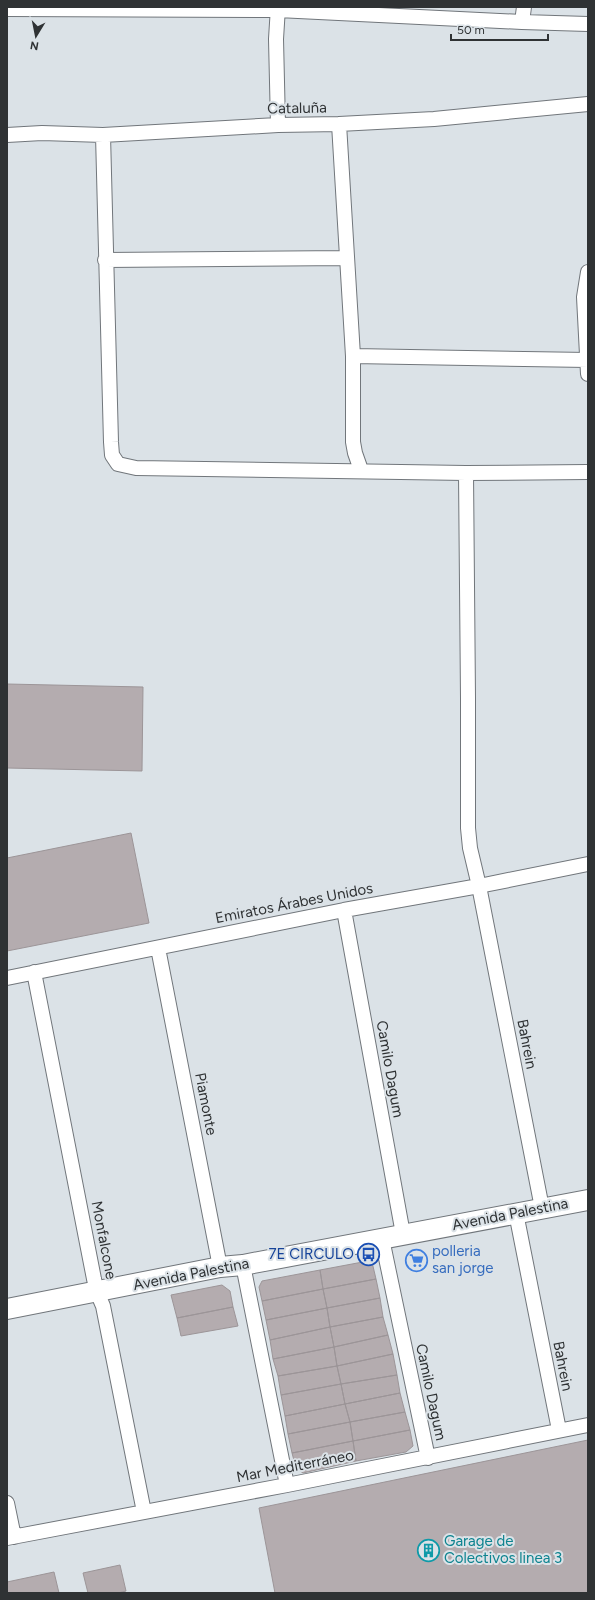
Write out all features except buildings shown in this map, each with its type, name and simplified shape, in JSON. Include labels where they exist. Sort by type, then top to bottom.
[{"type":"street","points":[[522,22],[524,7]]},
{"type":"street","points":[[278,8],[276,39],[278,125]]},
{"type":"street","points":[[7,9],[278,8],[522,22],[588,24]]},
{"type":"street","name":"Cataluña","points":[[7,135],[42,133],[103,135],[278,125],[340,124],[434,119],[588,104]]},
{"type":"street","points":[[340,124],[353,356],[353,442],[361,470]]},
{"type":"street","points":[[103,135],[105,260],[111,442],[112,455],[118,464],[136,468],[361,470],[466,473],[588,472]]},
{"type":"street","points":[[105,260],[347,258]]},
{"type":"street","points":[[587,278],[584,297],[588,374]]},
{"type":"street","points":[[353,356],[588,360]]},
{"type":"street","name":"Bahrein","points":[[466,473],[468,828],[470,848],[479,886],[542,1208]]},
{"type":"street","name":"Emiratos Árabes Unidos","points":[[7,978],[344,910],[479,886],[588,864]]},
{"type":"street","name":"Camilo Dagum","points":[[344,910],[403,1234]]},
{"type":"street","name":"Piamonte","points":[[158,948],[220,1267]]},
{"type":"street","name":"Monfalcone","points":[[34,972],[97,1292],[103,1306],[144,1512]]},
{"type":"street","name":"Avenida Palestina","points":[[7,1309],[220,1267],[382,1239],[588,1200]]},
{"type":"street","name":"Bahrein","points":[[516,1213],[559,1430]]},
{"type":"street","name":"Camilo Dagum","points":[[382,1239],[428,1458]]},
{"type":"street","points":[[243,1264],[287,1485]]},
{"type":"street","name":"Mar Mediterráneo","points":[[10,1538],[428,1458],[588,1425]]},
{"type":"street","points":[[7,1504],[10,1538]]},
{"type":"place","name":"7E CIRCULO","points":[[369,1254]]},
{"type":"place","name":"polleria san jorge","points":[[417,1260]]},
{"type":"place","name":"Garage de Colectivos linea 3","points":[[428,1550]]}]
